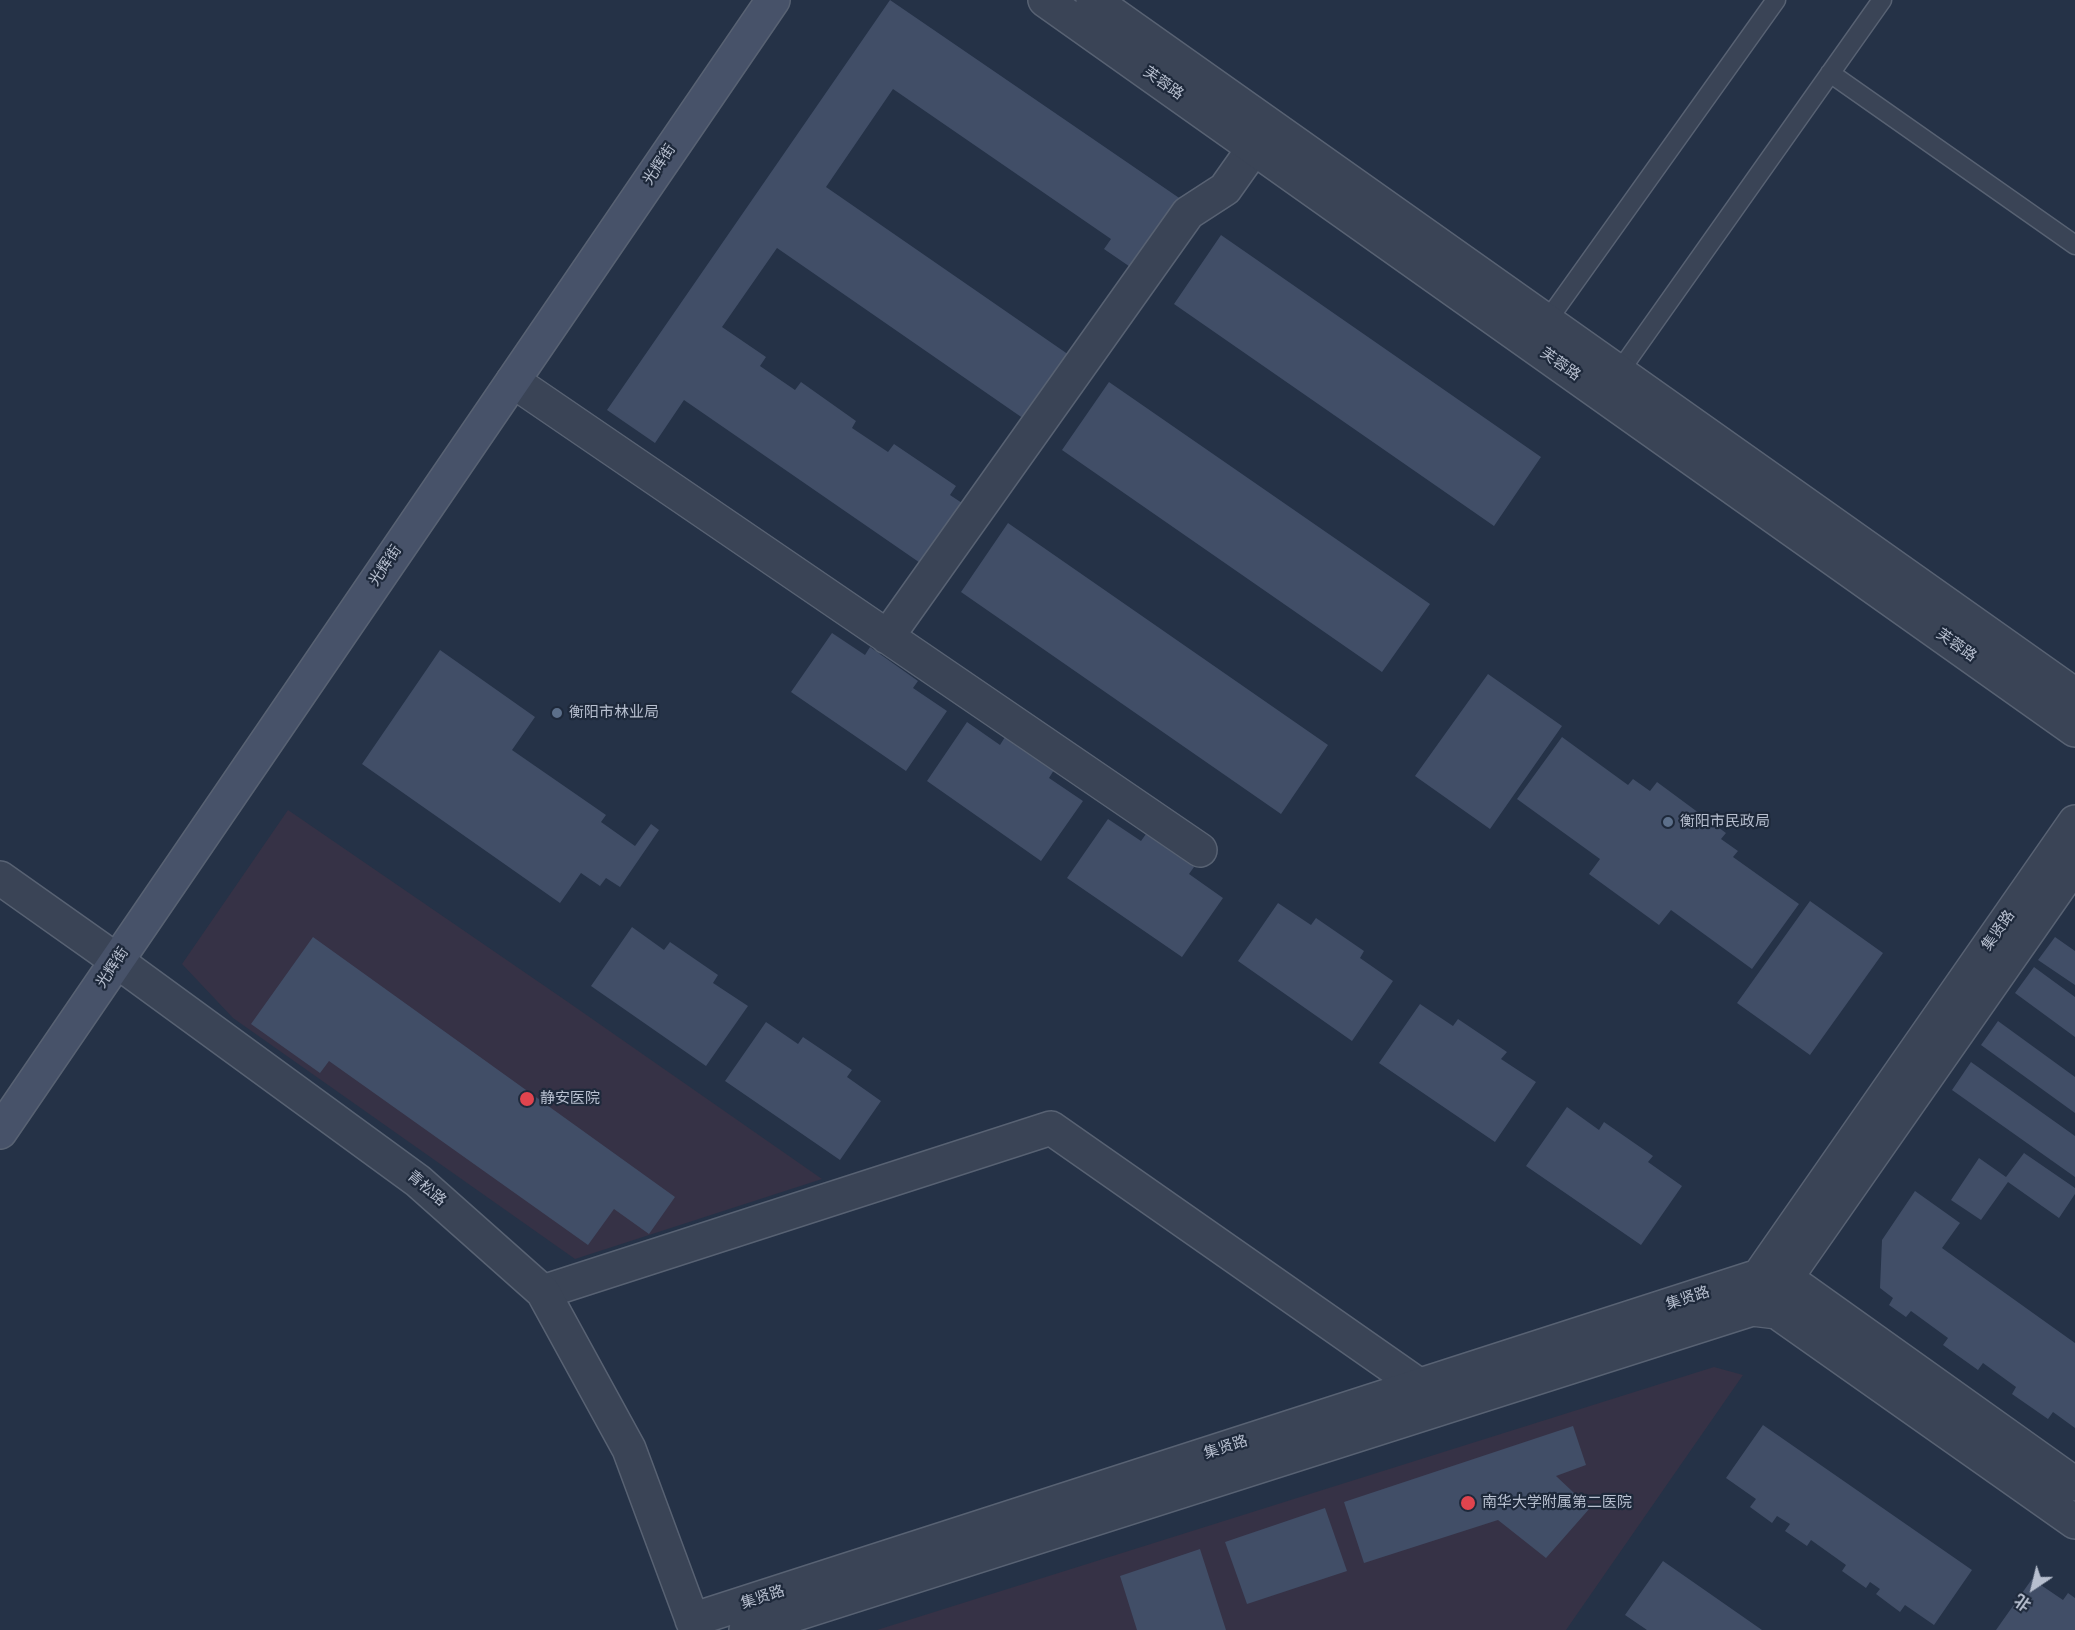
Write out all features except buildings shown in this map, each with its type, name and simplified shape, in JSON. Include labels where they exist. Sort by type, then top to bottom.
[{"type":"main road","name":"光辉街","points":[[0,1132],[108,954],[748,0]]},
{"type":"main road","name":"光辉街","points":[[0,1092],[108,954],[513,381],[773,0]]},
{"type":"street","name":"芙蓉路","points":[[1045,0],[2075,730]]},
{"type":"street","name":"芙蓉路","points":[[1093,0],[2075,695]]},
{"type":"street","points":[[887,637],[1188,213],[1225,189],[1254,148]]},
{"type":"street","points":[[513,381],[1200,850]]},
{"type":"street","name":"集贤路","points":[[1752,1309],[2075,822]]},
{"type":"street","name":"集贤路","points":[[694,1625],[1420,1386],[1772,1277],[2075,864]]},
{"type":"street","name":"青松路","points":[[0,878],[108,954],[418,1181],[543,1292],[628,1449],[694,1625]]},
{"type":"street","points":[[543,1292],[1051,1128],[1420,1386]]},
{"type":"street","points":[[1772,1277],[2075,1484]]},
{"type":"street","name":"集贤路","points":[[746,1630],[1752,1309],[1778,1312],[2075,1522]]},
{"type":"lane","points":[[1547,321],[1776,0]]},
{"type":"lane","points":[[1619,372],[1881,0]]},
{"type":"lane","points":[[1830,73],[2075,245]]},
{"type":"shaded area","name":"静安医院","points":[[288,810],[822,1179],[575,1259],[233,1018],[182,964]]},
{"type":"shaded area","name":"南华大学附属第二医院","points":[[1714,1367],[1743,1375],[1566,1630],[877,1630]]},
{"type":"place","name":"衡阳市林业局","points":[[557,713]]},
{"type":"place","name":"衡阳市民政局","points":[[1668,822]]},
{"type":"place","name":"静安医院","points":[[527,1099]]},
{"type":"place","name":"南华大学附属第二医院","points":[[1468,1503]]}]
